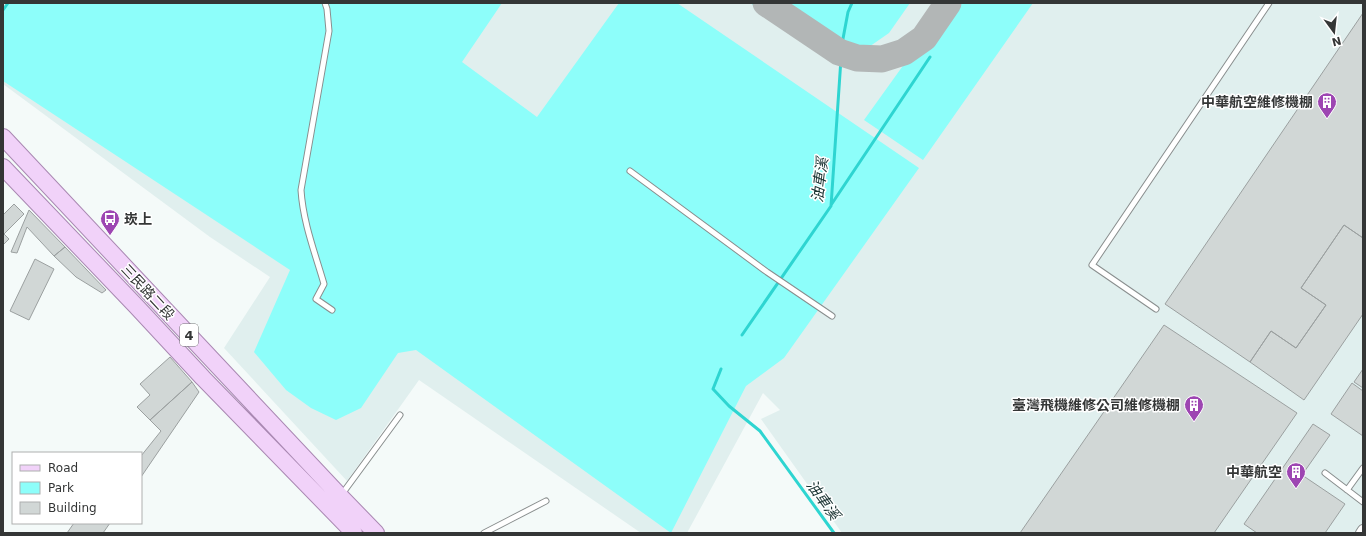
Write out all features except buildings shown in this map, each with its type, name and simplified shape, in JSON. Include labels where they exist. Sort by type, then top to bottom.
[{"type":"main road","name":"三民路二段","points":[[3,137],[376,533]]},
{"type":"main road","name":"三民路二段","points":[[3,167],[203,378],[354,533]]},
{"type":"lane","points":[[325,3],[329,30],[301,190],[305,218],[324,284],[316,299],[332,310]]},
{"type":"lane","points":[[1156,309],[1092,265],[1269,3]]},
{"type":"lane","points":[[630,171],[767,272],[832,316]]},
{"type":"lane","points":[[340,496],[400,415]]},
{"type":"lane","points":[[1347,490],[1363,468]]},
{"type":"lane","points":[[1325,473],[1363,502]]},
{"type":"lane","points":[[484,533],[546,501]]},
{"type":"shaded area","points":[[4,3],[1363,3],[1363,533],[842,533],[761,419],[780,410],[763,393],[687,533],[641,533],[419,380],[347,481],[224,348],[270,277],[210,237],[3,84]]},
{"type":"green space","points":[[7,3],[502,3],[462,62],[537,117],[619,3],[677,3],[919,168],[784,358],[746,386],[671,533],[416,350],[398,353],[361,408],[336,420],[311,408],[286,390],[254,352],[290,270],[3,81],[3,9]]},
{"type":"green space","points":[[750,3],[910,3],[889,33],[853,58],[827,55]]},
{"type":"green space","points":[[948,3],[1033,3],[923,160],[864,120]]},
{"type":"waterway","points":[[3,10],[8,3]]},
{"type":"waterway","name":"油車溪","points":[[742,335],[831,206],[842,44],[848,12],[852,3]]},
{"type":"waterway","points":[[831,205],[930,57]]},
{"type":"waterway","name":"油車溪","points":[[721,369],[713,389],[729,406],[760,431],[834,533]]},
{"type":"taxiway","points":[[766,3],[839,52],[857,58],[882,59],[904,52],[924,38],[948,3]]},
{"type":"place","name":"中華航空維修機棚","points":[[1327,119]]},
{"type":"place","name":"崁上","points":[[110,236]]},
{"type":"place","name":"臺灣飛機維修公司維修機棚","points":[[1194,422]]},
{"type":"place","name":"中華航空","points":[[1296,489]]}]
